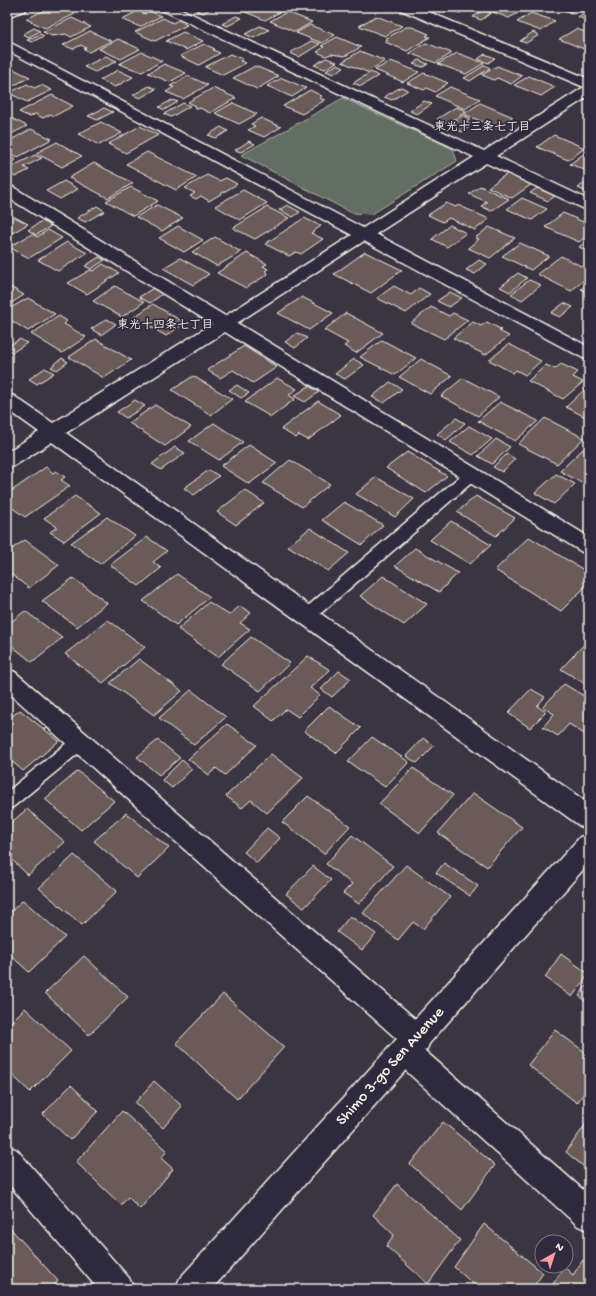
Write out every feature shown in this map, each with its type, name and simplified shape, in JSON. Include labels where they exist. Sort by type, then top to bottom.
[{"type":"street","points":[[7,13],[21,7]]},
{"type":"street","points":[[167,7],[589,206]]},
{"type":"street","points":[[406,7],[589,84]]},
{"type":"street","points":[[7,45],[589,354]]},
{"type":"street","points":[[7,461],[226,324],[589,90]]},
{"type":"street","points":[[7,190],[589,547]]},
{"type":"street","points":[[7,400],[589,818]]},
{"type":"street","points":[[7,678],[80,742],[411,1045],[589,1215]]},
{"type":"street","name":"Shimo 3-go Sen Avenue","points":[[191,1289],[589,845]]},
{"type":"street","points":[[7,1160],[118,1289]]},
{"type":"lane","points":[[307,616],[471,474]]},
{"type":"lane","points":[[7,802],[80,742]]},
{"type":"green space","points":[[343,98],[453,149],[457,161],[372,214],[352,213],[241,155]]},
{"type":"building","points":[[51,7],[58,7],[75,14],[45,28],[26,19]]},
{"type":"building","points":[[203,7],[214,7],[203,13],[196,11]]},
{"type":"building","points":[[250,7],[272,7],[282,11],[265,20],[243,11]]},
{"type":"building","points":[[469,7],[460,13],[448,8]]},
{"type":"building","points":[[491,7],[519,7],[513,11],[518,13],[509,18],[487,10]]},
{"type":"building","points":[[557,7],[585,7],[574,14]]},
{"type":"building","points":[[483,10],[491,13],[481,20],[473,17]]},
{"type":"building","points":[[589,10],[589,21],[578,17]]},
{"type":"building","points":[[138,11],[145,14],[150,11],[161,16],[140,27],[122,19]]},
{"type":"building","points":[[287,12],[312,22],[295,32],[270,21]]},
{"type":"building","points":[[531,13],[555,21],[541,31],[517,22]]},
{"type":"building","points":[[236,16],[242,18],[228,26],[222,24]]},
{"type":"building","points":[[376,16],[402,26],[385,36],[359,26]]},
{"type":"building","points":[[72,18],[91,27],[71,37],[66,34],[52,36],[43,32]]},
{"type":"building","points":[[163,18],[173,23],[178,20],[187,25],[155,41],[135,32]]},
{"type":"building","points":[[310,25],[335,35],[322,43],[296,33]]},
{"type":"building","points":[[260,26],[269,30],[254,38],[245,34]]},
{"type":"building","points":[[406,27],[412,27],[429,34],[426,36],[430,37],[407,51],[385,42],[388,40],[385,39]]},
{"type":"building","points":[[34,28],[40,31],[29,37],[23,34]]},
{"type":"building","points":[[576,29],[589,33],[589,51],[559,39]]},
{"type":"building","points":[[90,31],[111,41],[89,52],[81,45],[73,49],[63,45]]},
{"type":"building","points":[[183,32],[203,41],[186,50],[166,41]]},
{"type":"building","points":[[533,32],[539,35],[526,43],[520,41]]},
{"type":"building","points":[[40,34],[44,36],[32,42],[27,40]]},
{"type":"building","points":[[337,37],[361,47],[345,56],[331,54],[326,56],[317,52],[324,47],[321,46]]},
{"type":"building","points":[[118,39],[140,49],[121,59],[99,49]]},
{"type":"building","points":[[311,41],[320,44],[299,57],[290,53]]},
{"type":"building","points":[[426,43],[452,53],[436,63],[409,53]]},
{"type":"building","points":[[204,44],[220,53],[199,65],[180,56]]},
{"type":"building","points":[[360,51],[385,61],[367,72],[342,62]]},
{"type":"building","points":[[142,52],[162,61],[142,72],[119,64]]},
{"type":"building","points":[[457,53],[484,63],[466,74],[438,64]]},
{"type":"building","points":[[230,54],[243,59],[240,61],[246,63],[223,75],[205,67]]},
{"type":"building","points":[[485,54],[495,58],[488,63],[478,59]]},
{"type":"building","points":[[106,56],[117,61],[95,72],[84,67]]},
{"type":"building","points":[[326,58],[337,62],[325,69],[314,65]]},
{"type":"building","points":[[419,60],[428,64],[423,67],[413,64]]},
{"type":"building","points":[[391,61],[419,72],[403,82],[375,70]]},
{"type":"building","points":[[164,64],[186,73],[170,82],[148,73]]},
{"type":"building","points":[[338,64],[344,67],[333,74],[326,71]]},
{"type":"building","points":[[485,65],[490,68],[470,81],[464,78]]},
{"type":"building","points":[[255,66],[279,76],[257,89],[233,78]]},
{"type":"building","points":[[497,66],[522,76],[511,84],[497,78],[494,80],[482,75]]},
{"type":"building","points":[[13,69],[30,77],[13,86],[7,84],[7,70]]},
{"type":"building","points":[[118,70],[133,77],[115,87],[100,80]]},
{"type":"building","points":[[371,72],[378,76],[361,86],[353,83]]},
{"type":"building","points":[[424,73],[448,83],[435,92],[427,88],[424,90],[407,83]]},
{"type":"building","points":[[188,76],[208,85],[183,99],[166,92],[174,87],[170,86]]},
{"type":"building","points":[[529,76],[555,87],[541,96],[514,85]]},
{"type":"building","points":[[282,78],[306,88],[292,97],[267,86]]},
{"type":"building","points":[[27,84],[34,88],[41,85],[52,90],[27,102],[9,93]]},
{"type":"building","points":[[149,86],[156,89],[140,98],[133,95]]},
{"type":"building","points":[[401,87],[408,90],[392,100],[384,97]]},
{"type":"building","points":[[450,87],[480,99],[465,109],[435,96]]},
{"type":"building","points":[[213,88],[236,98],[210,113],[194,107],[196,106],[188,102]]},
{"type":"building","points":[[310,90],[322,96],[319,98],[325,100],[302,114],[283,106]]},
{"type":"building","points":[[52,95],[73,106],[54,116],[51,114],[43,118],[35,114],[30,117],[19,112]]},
{"type":"building","points":[[172,100],[178,102],[164,110],[159,107]]},
{"type":"building","points":[[424,101],[432,104],[417,114],[410,111]]},
{"type":"building","points":[[183,103],[190,106],[171,117],[164,114]]},
{"type":"building","points":[[233,103],[257,114],[239,124],[215,113]]},
{"type":"building","points":[[480,103],[513,117],[497,128],[464,114]]},
{"type":"building","points":[[456,107],[466,111],[448,123],[437,119]]},
{"type":"building","points":[[104,108],[113,112],[97,120],[88,116]]},
{"type":"building","points":[[463,115],[471,119],[466,122],[472,125],[462,132],[448,126]]},
{"type":"building","points":[[7,116],[27,126],[7,136]]},
{"type":"building","points":[[261,118],[281,127],[264,137],[248,130],[255,126],[251,124]]},
{"type":"building","points":[[101,122],[122,133],[99,145],[78,134]]},
{"type":"building","points":[[140,126],[158,135],[126,153],[108,144]]},
{"type":"building","points":[[221,127],[228,131],[216,138],[208,135]]},
{"type":"building","points":[[31,129],[52,139],[18,157],[7,152],[7,142]]},
{"type":"building","points":[[554,135],[585,148],[568,160],[537,147]]},
{"type":"building","points":[[249,141],[255,144],[241,152],[235,150]]},
{"type":"building","points":[[57,142],[82,156],[62,167],[36,153]]},
{"type":"building","points":[[589,150],[589,172],[570,164]]},
{"type":"building","points":[[147,152],[197,177],[176,190],[126,164]]},
{"type":"building","points":[[7,155],[16,160],[7,165]]},
{"type":"building","points":[[35,155],[42,158],[24,167],[29,170],[15,177],[7,172],[7,169]]},
{"type":"building","points":[[94,163],[133,183],[108,198],[69,178]]},
{"type":"building","points":[[508,173],[532,184],[512,198],[488,187]]},
{"type":"building","points":[[207,175],[219,181],[226,178],[237,184],[209,201],[201,196],[196,199],[190,196],[195,193],[185,188]]},
{"type":"building","points":[[589,179],[589,193],[578,188]]},
{"type":"building","points":[[64,181],[78,189],[60,199],[46,191]]},
{"type":"building","points":[[480,186],[509,199],[491,211],[481,206],[487,202],[469,194]]},
{"type":"building","points":[[131,187],[158,201],[133,216],[106,201]]},
{"type":"building","points":[[537,188],[555,196],[548,201],[530,193]]},
{"type":"building","points":[[243,190],[267,203],[240,220],[215,206]]},
{"type":"building","points":[[522,198],[547,209],[532,220],[507,209]]},
{"type":"building","points":[[446,203],[456,207],[458,205],[489,219],[475,230],[449,218],[443,222],[428,215]]},
{"type":"building","points":[[157,205],[183,218],[162,231],[136,217]]},
{"type":"building","points":[[287,205],[300,212],[293,217],[279,210]]},
{"type":"building","points":[[97,206],[105,211],[85,222],[77,218]]},
{"type":"building","points":[[267,207],[289,218],[255,239],[233,228]]},
{"type":"building","points":[[7,213],[28,224],[7,236]]},
{"type":"building","points":[[563,213],[588,224],[585,226],[589,228],[589,234],[579,242],[545,227]]},
{"type":"building","points":[[304,218],[321,226],[311,233],[323,239],[301,254],[296,252],[289,256],[265,244]]},
{"type":"building","points":[[42,221],[51,226],[36,235],[28,230]]},
{"type":"building","points":[[450,225],[466,233],[447,247],[432,239]]},
{"type":"building","points":[[178,226],[203,240],[184,252],[159,238]]},
{"type":"building","points":[[489,227],[515,238],[490,258],[468,248],[479,239],[475,238]]},
{"type":"building","points":[[48,230],[62,238],[29,258],[9,247],[32,234],[37,237]]},
{"type":"building","points":[[215,237],[241,252],[217,266],[192,252]]},
{"type":"building","points":[[589,239],[589,252],[579,247]]},
{"type":"building","points":[[67,242],[87,253],[58,271],[38,260]]},
{"type":"building","points":[[520,243],[549,256],[531,270],[502,256]]},
{"type":"building","points":[[365,252],[402,270],[371,293],[334,274]]},
{"type":"building","points":[[247,253],[267,264],[263,266],[268,269],[265,271],[268,274],[246,288],[217,273]]},
{"type":"building","points":[[561,256],[589,270],[589,276],[571,291],[537,274]]},
{"type":"building","points":[[99,257],[105,260],[91,269],[85,266]]},
{"type":"building","points":[[180,258],[209,274],[193,285],[163,268]]},
{"type":"building","points":[[479,260],[487,264],[475,274],[466,270]]},
{"type":"building","points":[[103,264],[119,273],[87,294],[68,283],[90,270],[93,271]]},
{"type":"building","points":[[518,273],[527,278],[510,292],[500,287]]},
{"type":"building","points":[[529,280],[541,285],[522,300],[511,294]]},
{"type":"building","points":[[589,282],[589,293],[581,289]]},
{"type":"building","points":[[7,285],[24,295],[7,306]]},
{"type":"building","points":[[115,286],[144,302],[122,317],[93,301]]},
{"type":"building","points":[[394,286],[411,295],[419,288],[430,294],[406,313],[377,298]]},
{"type":"building","points":[[155,287],[164,293],[150,303],[139,297]]},
{"type":"building","points":[[450,292],[462,298],[449,307],[437,301]]},
{"type":"building","points":[[302,297],[333,313],[309,330],[278,313]]},
{"type":"building","points":[[28,298],[55,314],[28,331],[7,318],[7,310]]},
{"type":"building","points":[[564,303],[573,307],[560,317],[551,313]]},
{"type":"building","points":[[153,304],[185,323],[166,336],[134,317]]},
{"type":"building","points":[[431,307],[449,316],[453,313],[468,320],[444,339],[411,323]]},
{"type":"building","points":[[346,313],[383,333],[356,353],[344,346],[348,343],[324,330]]},
{"type":"building","points":[[59,316],[67,321],[64,324],[86,337],[62,353],[31,334]]},
{"type":"building","points":[[107,319],[116,324],[101,335],[91,329]]},
{"type":"building","points":[[473,322],[481,326],[487,322],[502,330],[499,331],[509,336],[485,355],[453,338]]},
{"type":"building","points":[[297,333],[307,338],[295,348],[285,342]]},
{"type":"building","points":[[20,339],[27,343],[7,356],[7,347]]},
{"type":"building","points":[[96,339],[131,360],[104,378],[69,357]]},
{"type":"building","points":[[382,340],[416,358],[395,375],[360,357]]},
{"type":"building","points":[[509,344],[541,361],[525,375],[516,370],[513,373],[489,360]]},
{"type":"building","points":[[244,346],[277,367],[253,383],[233,370],[220,378],[207,370]]},
{"type":"building","points":[[62,358],[68,362],[57,370],[51,367]]},
{"type":"building","points":[[354,359],[364,365],[345,379],[335,374]]},
{"type":"building","points":[[421,359],[452,376],[430,394],[399,377]]},
{"type":"building","points":[[561,364],[578,372],[573,377],[583,382],[563,399],[528,381],[546,365],[555,369]]},
{"type":"building","points":[[45,368],[54,373],[37,384],[29,379]]},
{"type":"building","points":[[193,376],[232,399],[211,415],[172,390]]},
{"type":"building","points":[[277,378],[297,389],[289,395],[295,399],[271,417],[245,402]]},
{"type":"building","points":[[463,378],[499,397],[478,416],[441,396]]},
{"type":"building","points":[[390,382],[402,389],[384,403],[372,397]]},
{"type":"building","points":[[237,385],[249,393],[241,398],[229,390]]},
{"type":"building","points":[[309,386],[319,392],[305,402],[294,396]]},
{"type":"building","points":[[584,390],[589,392],[589,419],[566,407]]},
{"type":"building","points":[[135,400],[145,406],[126,418],[117,412]]},
{"type":"building","points":[[318,401],[341,415],[308,440],[299,435],[296,438],[281,429]]},
{"type":"building","points":[[500,402],[538,421],[515,441],[478,421]]},
{"type":"building","points":[[155,405],[191,427],[165,446],[129,423]]},
{"type":"building","points":[[456,418],[465,423],[446,440],[437,434]]},
{"type":"building","points":[[545,418],[584,438],[557,464],[518,444]]},
{"type":"building","points":[[214,423],[243,442],[219,460],[189,441]]},
{"type":"building","points":[[469,426],[492,439],[473,455],[450,442]]},
{"type":"building","points":[[496,439],[510,447],[492,464],[478,456]]},
{"type":"building","points":[[249,445],[277,463],[249,484],[221,466]]},
{"type":"building","points":[[175,447],[185,453],[161,470],[152,464]]},
{"type":"building","points":[[583,449],[589,452],[589,487],[560,471]]},
{"type":"building","points":[[407,452],[447,476],[426,493],[386,468]]},
{"type":"building","points":[[507,454],[515,459],[502,472],[493,467]]},
{"type":"building","points":[[290,460],[330,484],[302,507],[263,483]]},
{"type":"building","points":[[46,467],[53,473],[56,471],[65,477],[61,480],[70,486],[25,517],[7,504],[7,494]]},
{"type":"building","points":[[209,470],[219,476],[194,495],[184,488]]},
{"type":"building","points":[[556,474],[575,484],[554,504],[535,493]]},
{"type":"building","points":[[376,477],[414,499],[395,517],[356,494]]},
{"type":"building","points":[[245,490],[264,503],[236,525],[217,512]]},
{"type":"building","points":[[75,496],[101,513],[64,541],[50,532],[57,527],[44,518]]},
{"type":"building","points":[[476,496],[515,518],[496,536],[457,512]]},
{"type":"building","points":[[344,502],[383,525],[362,545],[322,520]]},
{"type":"building","points":[[107,517],[135,536],[100,564],[71,543]]},
{"type":"building","points":[[451,521],[491,545],[470,564],[430,540]]},
{"type":"building","points":[[310,528],[349,553],[328,571],[288,546]]},
{"type":"building","points":[[147,537],[167,551],[153,562],[161,568],[139,586],[110,565]]},
{"type":"building","points":[[529,537],[589,573],[589,583],[561,611],[495,570]]},
{"type":"building","points":[[25,540],[59,565],[29,588],[7,571],[7,552]]},
{"type":"building","points":[[415,548],[458,573],[439,592],[395,566]]},
{"type":"building","points":[[177,574],[210,597],[176,625],[143,601]]},
{"type":"building","points":[[383,576],[427,604],[404,625],[360,596]]},
{"type":"building","points":[[73,578],[107,603],[77,627],[42,601]]},
{"type":"building","points":[[209,602],[229,615],[240,606],[251,613],[240,623],[250,629],[218,657],[178,629]]},
{"type":"building","points":[[25,611],[62,638],[32,662],[7,642],[7,625]]},
{"type":"building","points":[[108,620],[145,647],[103,683],[65,654]]},
{"type":"building","points":[[251,637],[290,663],[260,691],[221,664]]},
{"type":"building","points":[[589,639],[589,683],[587,685],[561,669]]},
{"type":"building","points":[[308,656],[330,670],[310,688],[320,695],[298,717],[286,709],[273,721],[254,706]]},
{"type":"building","points":[[139,659],[182,691],[154,715],[110,683]]},
{"type":"building","points":[[339,671],[351,679],[332,697],[321,689]]},
{"type":"building","points":[[564,684],[589,699],[589,737],[569,724],[558,736],[543,727],[554,714],[543,707]]},
{"type":"building","points":[[531,689],[545,697],[537,706],[546,712],[530,728],[508,713]]},
{"type":"building","points":[[191,690],[226,717],[194,745],[159,718]]},
{"type":"building","points":[[329,706],[361,728],[336,753],[304,731]]},
{"type":"building","points":[[20,710],[59,741],[23,771],[7,757],[7,720]]},
{"type":"building","points":[[227,724],[257,745],[225,775],[216,768],[209,775],[188,759]]},
{"type":"building","points":[[372,737],[409,762],[385,787],[348,762]]},
{"type":"building","points":[[423,738],[434,746],[417,763],[406,756]]},
{"type":"building","points":[[158,740],[180,758],[159,775],[137,757]]},
{"type":"building","points":[[271,754],[303,778],[267,813],[251,800],[242,808],[226,796]]},
{"type":"building","points":[[182,760],[192,769],[172,788],[162,780]]},
{"type":"building","points":[[413,768],[453,795],[420,833],[379,804]]},
{"type":"building","points":[[78,771],[114,801],[81,830],[45,799]]},
{"type":"building","points":[[473,793],[522,827],[487,867],[438,833]]},
{"type":"building","points":[[308,796],[350,826],[324,854],[282,822]]},
{"type":"building","points":[[27,809],[65,842],[28,875],[7,855],[7,826]]},
{"type":"building","points":[[126,813],[169,848],[137,878],[94,841]]},
{"type":"building","points":[[267,828],[280,838],[257,863],[244,852]]},
{"type":"building","points":[[352,835],[393,866],[359,904],[343,893],[352,884],[326,864]]},
{"type":"building","points":[[74,855],[117,891],[82,925],[39,888]]},
{"type":"building","points":[[444,863],[478,886],[470,896],[436,873]]},
{"type":"building","points":[[406,865],[450,897],[423,929],[413,922],[398,940],[363,913]]},
{"type":"building","points":[[313,866],[331,880],[304,908],[286,894]]},
{"type":"building","points":[[23,900],[65,937],[29,972],[7,952],[7,915]]},
{"type":"building","points":[[350,916],[376,934],[362,950],[337,932]]},
{"type":"building","points":[[561,954],[589,974],[572,997],[545,977]]},
{"type":"building","points":[[84,956],[128,997],[89,1035],[45,993]]},
{"type":"building","points":[[589,982],[589,1004],[579,996]]},
{"type":"building","points":[[223,994],[284,1047],[237,1099],[176,1043]]},
{"type":"building","points":[[25,1008],[71,1051],[30,1092],[7,1070],[7,1026]]},
{"type":"building","points":[[555,1030],[589,1055],[589,1086],[577,1103],[528,1065]]},
{"type":"building","points":[[154,1081],[182,1106],[163,1128],[135,1103]]},
{"type":"building","points":[[71,1085],[98,1111],[70,1140],[43,1114]]},
{"type":"building","points":[[122,1111],[167,1151],[161,1158],[173,1169],[140,1209],[128,1197],[121,1205],[76,1162]]},
{"type":"building","points":[[443,1122],[495,1165],[462,1210],[410,1164]]},
{"type":"building","points":[[586,1124],[589,1126],[589,1171],[566,1152]]},
{"type":"building","points":[[397,1184],[460,1240],[428,1284],[386,1246],[394,1235],[373,1215]]},
{"type":"building","points":[[484,1224],[534,1266],[534,1274],[542,1274],[532,1289],[479,1289],[454,1267]]},
{"type":"building","points":[[11,1229],[58,1281],[51,1289],[7,1289],[7,1233]]},
{"type":"building","points":[[583,1260],[589,1264],[589,1289],[550,1289],[560,1274],[573,1275]]},
{"type":"district","name":"東光十三条七丁目","points":[[482,128]]},
{"type":"district","name":"東光十四条七丁目","points":[[165,326]]}]
